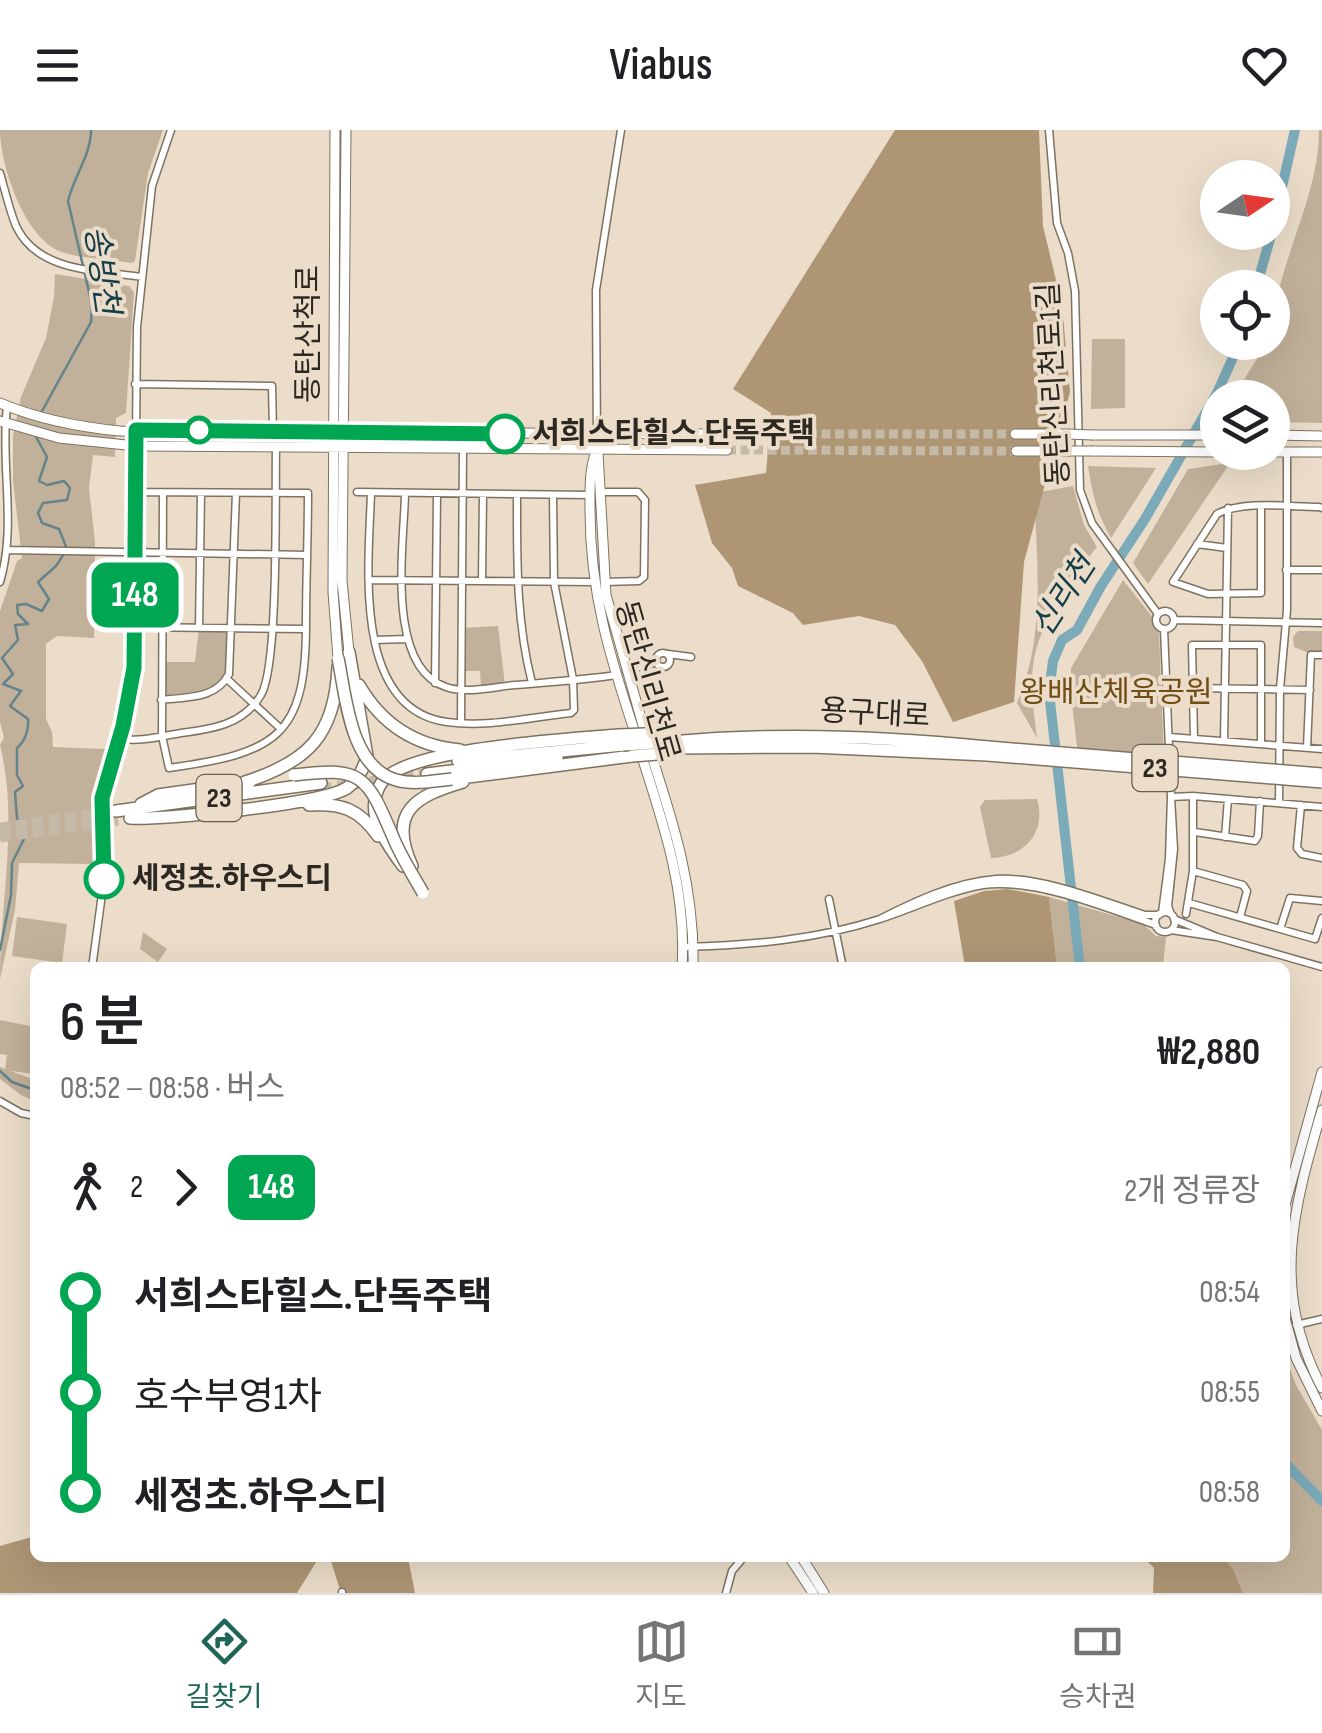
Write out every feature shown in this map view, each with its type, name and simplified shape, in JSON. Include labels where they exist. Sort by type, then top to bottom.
[{"type":"highway","points":[[344,655],[366,698],[396,729],[428,744],[471,750],[701,743]]},
{"type":"highway","points":[[344,655],[358,742],[374,768],[391,778],[407,782],[452,780],[623,747]]},
{"type":"highway","points":[[245,782],[289,766],[314,745],[332,708],[344,655]]},
{"type":"highway","points":[[124,815],[156,819],[225,811],[327,796],[349,787],[366,762],[367,745],[344,655]]},
{"type":"highway","points":[[426,770],[529,752],[701,743]]},
{"type":"highway","name":"용구대로","points":[[701,743],[988,751],[1322,774]]},
{"type":"highway","points":[[424,893],[382,834],[374,807],[376,796],[387,776],[403,766],[471,750]]},
{"type":"highway","name":"용구대로","points":[[988,751],[1322,782]]},
{"type":"highway","points":[[124,815],[158,796],[333,771],[363,782],[379,802],[402,857],[424,893]]},
{"type":"highway","points":[[424,893],[404,840],[404,821],[411,806],[429,792],[488,774]]},
{"type":"highway","name":"23","points":[[124,815],[321,786]]},
{"type":"highway","points":[[225,811],[320,804],[356,810],[424,893]]},
{"type":"main road","name":"동탄산척로","points":[[336,130],[339,448],[332,592],[344,655]]},
{"type":"main road","name":"동탄산척로","points":[[339,433],[346,130]]},
{"type":"main road","points":[[4,405],[75,426],[120,431],[727,434]]},
{"type":"main road","points":[[2,422],[82,442],[120,446],[727,450]]},
{"type":"main road","points":[[162,446],[160,433],[165,430]]},
{"type":"main road","points":[[300,448],[305,442],[304,432]]},
{"type":"main road","points":[[1015,434],[1200,435]]},
{"type":"main road","points":[[1290,436],[1322,436]]},
{"type":"main road","name":"동탄신리천로","points":[[597,449],[601,492],[599,582]]},
{"type":"main road","name":"동탄신리천로","points":[[597,449],[590,467],[590,496],[599,582],[620,673],[670,844],[692,962]]},
{"type":"main road","points":[[1016,451],[1200,452]]},
{"type":"main road","points":[[1290,452],[1322,452]]},
{"type":"main road","name":"동탄신리천로","points":[[684,962],[688,947]]},
{"type":"main road","points":[[1290,1187],[1322,1072]]},
{"type":"main road","points":[[1290,1277],[1291,1236],[1300,1186],[1322,1110]]},
{"type":"main road","points":[[1290,1326],[1322,1388]]},
{"type":"main road","points":[[1290,1328],[1301,1370],[1322,1411]]},
{"type":"main road","points":[[793,1562],[813,1593]]},
{"type":"main road","points":[[807,1562],[824,1593]]},
{"type":"street","points":[[93,962],[103,888],[102,798],[133,682],[135,384],[142,277],[152,186],[171,130]]},
{"type":"street","points":[[597,449],[596,290],[621,130]]},
{"type":"street","name":"동탄신리천로1길","points":[[1048,130],[1057,224],[1068,254],[1076,310],[1080,490],[1092,523],[1158,614],[1157,625],[1164,629],[1174,831],[1166,915]]},
{"type":"street","points":[[0,173],[22,236],[47,259],[142,277]]},
{"type":"street","points":[[135,384],[272,386],[273,432]]},
{"type":"street","points":[[0,582],[7,550],[2,468],[4,405]]},
{"type":"street","points":[[119,738],[162,736],[228,725],[254,704],[268,678],[276,448]]},
{"type":"street","points":[[461,723],[463,448]]},
{"type":"street","points":[[1279,803],[1287,470]]},
{"type":"street","points":[[136,492],[163,492],[201,493],[308,493],[307,656],[302,690],[290,718],[268,740],[237,756],[170,768],[162,736],[161,700],[163,492]]},
{"type":"street","points":[[357,492],[590,496]]},
{"type":"street","name":"동탄신리천로","points":[[599,582],[639,581],[644,577],[645,500],[638,492],[601,492]]},
{"type":"street","points":[[198,628],[201,493]]},
{"type":"street","points":[[161,700],[211,693],[227,679],[231,668],[236,493]]},
{"type":"street","points":[[371,493],[369,580],[380,665],[398,696],[428,716],[461,723],[574,710],[573,680],[554,582],[553,495]]},
{"type":"street","points":[[406,494],[403,580],[407,639],[415,661],[435,683],[461,690],[573,680],[620,673],[656,662],[659,654],[668,658],[691,656]]},
{"type":"street","points":[[435,683],[438,494]]},
{"type":"street","points":[[482,581],[484,494]]},
{"type":"street","points":[[517,495],[522,646],[532,683]]},
{"type":"street","points":[[1261,508],[1260,594],[1190,590],[1174,582],[1216,514],[1228,508],[1286,507],[1322,508]]},
{"type":"street","points":[[1224,741],[1228,508]]},
{"type":"street","points":[[1197,544],[1227,548]]},
{"type":"street","points":[[7,550],[307,554]]},
{"type":"street","points":[[1286,570],[1322,570]]},
{"type":"street","points":[[369,580],[599,582]]},
{"type":"street","points":[[1158,614],[1168,612],[1174,620]]},
{"type":"street","points":[[1174,620],[1322,623]]},
{"type":"street","points":[[1164,629],[1170,628],[1174,620]]},
{"type":"street","points":[[135,628],[306,629]]},
{"type":"street","points":[[375,640],[407,639]]},
{"type":"street","points":[[1194,739],[1192,645],[1261,645],[1261,744]]},
{"type":"street","points":[[1307,748],[1311,655],[1322,655]]},
{"type":"street","points":[[227,679],[281,729]]},
{"type":"street","points":[[1193,688],[1310,690]]},
{"type":"street","points":[[1168,737],[1322,749]]},
{"type":"street","points":[[1186,914],[1194,870],[1194,796]]},
{"type":"street","points":[[1170,797],[1322,807]]},
{"type":"street","points":[[1225,838],[1228,799]]},
{"type":"street","points":[[1195,832],[1255,840],[1260,802]]},
{"type":"street","points":[[1301,805],[1297,848],[1302,854],[1322,858]]},
{"type":"street","points":[[1194,870],[1243,885],[1247,891],[1240,917]]},
{"type":"street","points":[[688,947],[772,944],[834,932],[983,886],[1019,885],[1049,889],[1131,913],[1161,931],[1218,936]]},
{"type":"street","points":[[1280,929],[1290,898],[1322,901]]},
{"type":"street","points":[[829,899],[842,962]]},
{"type":"street","points":[[1190,902],[1315,942],[1322,918]]},
{"type":"street","points":[[1131,913],[1166,915],[1218,936],[1322,966]]},
{"type":"street","points":[[1156,925],[1166,915]]},
{"type":"street","points":[[1166,915],[1170,930]]},
{"type":"street","points":[[0,1101],[30,1115]]},
{"type":"street","points":[[1290,1324],[1322,1319]]},
{"type":"street","points":[[726,1593],[732,1571],[740,1562]]},
{"type":"green space","points":[[0,130],[163,130],[148,173],[135,261],[79,256],[49,245],[17,200],[4,162]]},
{"type":"green space","points":[[1322,130],[1322,423],[1290,422],[1290,380],[1244,380],[1256,360],[1290,360],[1290,270],[1285,270]]},
{"type":"green space","points":[[55,274],[129,286],[134,292],[126,413],[116,418],[115,457],[93,455],[89,488],[95,542],[94,638],[57,636],[46,644],[46,719],[53,747],[106,749],[93,800],[94,864],[19,863],[15,910],[0,979],[8,803],[0,745],[4,738],[0,722],[0,611],[17,561],[22,558],[13,481],[13,436],[21,397],[46,338]]},
{"type":"green space","points":[[1092,339],[1125,339],[1125,408],[1091,409]]},
{"type":"green space","points":[[1088,466],[1156,468],[1111,538],[1096,503]]},
{"type":"green space","points":[[1188,469],[1225,470],[1148,584],[1133,563]]},
{"type":"green space","points":[[1073,486],[1084,525],[1097,547],[1057,602],[1041,634],[1032,684],[1037,738],[1017,703],[1036,626],[1034,493]]},
{"type":"green space","name":"왕배산체육공원","points":[[1123,580],[1154,619],[1159,634],[1164,759],[1078,755],[1071,668]]},
{"type":"green space","points":[[498,626],[505,685],[481,686],[480,671],[463,671],[463,628]]},
{"type":"green space","points":[[199,628],[233,628],[231,669],[219,689],[161,700],[160,662],[195,662]]},
{"type":"green space","points":[[1298,631],[1322,631],[1322,652],[1309,653],[1294,647],[1293,637]]},
{"type":"green space","points":[[1037,799],[1039,822],[1030,841],[1014,853],[991,858],[980,807],[985,800]]},
{"type":"green space","points":[[1049,897],[1143,924],[1156,936],[1166,937],[1164,962],[1056,962]]},
{"type":"green space","points":[[17,917],[67,924],[62,962],[12,956]]},
{"type":"green space","points":[[143,932],[167,949],[158,962],[140,949]]},
{"type":"green space","points":[[0,1020],[30,1026],[30,1074],[5,1070],[7,1055],[0,1054]]},
{"type":"green space","points":[[0,1067],[30,1078],[30,1099],[21,1095],[0,1079]]},
{"type":"green space","points":[[1290,1369],[1322,1430],[1322,1593],[1243,1593],[1227,1562],[1290,1562]]},
{"type":"shaded area","points":[[895,130],[1039,130],[1043,226],[1062,305],[1070,392],[1024,562],[1014,702],[953,722],[922,661],[895,625],[859,616],[803,625],[793,613],[738,586],[732,568],[712,543],[695,485],[766,473],[771,413],[733,389]]},
{"type":"shaded area","points":[[1008,889],[1049,897],[1056,962],[964,962],[954,901],[984,891]]},
{"type":"shaded area","points":[[30,1537],[30,1562],[316,1562],[297,1593],[0,1593],[0,1546]]},
{"type":"shaded area","points":[[331,1562],[409,1562],[415,1593],[341,1593]]},
{"type":"shaded area","points":[[1148,1562],[1227,1562],[1243,1593],[1153,1593],[1154,1568]]},
{"type":"waterway","name":"송방천","points":[[41,413],[91,322],[92,305],[68,201],[91,130]]},
{"type":"waterway","name":"신리천","points":[[1288,160],[1295,130]]},
{"type":"waterway","name":"신리천","points":[[1261,270],[1267,250]]},
{"type":"waterway","name":"신리천","points":[[1079,962],[1049,692],[1053,661],[1062,640],[1077,630],[1145,519],[1232,360]]},
{"type":"waterway","name":"송방천","points":[[0,950],[11,895],[12,863],[25,837],[17,818],[15,792],[23,786],[17,775],[17,748],[28,723],[10,706],[21,691],[3,684],[13,674],[2,658],[18,640],[15,625],[28,624],[18,614],[17,605],[26,604],[42,611],[49,599],[38,582],[67,549],[59,529],[42,523],[38,513],[43,503],[67,500],[70,488],[64,481],[47,485],[39,481],[47,457],[35,435]]},
{"type":"waterway","name":"송방천","points":[[0,1071],[12,1082],[30,1088]]},
{"type":"waterway","name":"신리천","points":[[1290,1468],[1322,1501]]},
{"type":"tunnel","points":[[727,434],[1015,434]]},
{"type":"tunnel","points":[[727,450],[1016,451]]},
{"type":"tunnel","points":[[321,789],[427,774]]},
{"type":"tunnel","points":[[0,828],[116,811]]},
{"type":"tunnel","points":[[0,837],[118,820]]},
{"type":"bus line","name":"148","points":[[104,879],[102,798],[123,726],[134,668],[136,430],[505,434]]},
{"type":"place","name":"서희스타힐스.단독주택","points":[[505,434]]},
{"type":"place","name":"세정초.하우스디","points":[[104,879]]}]
